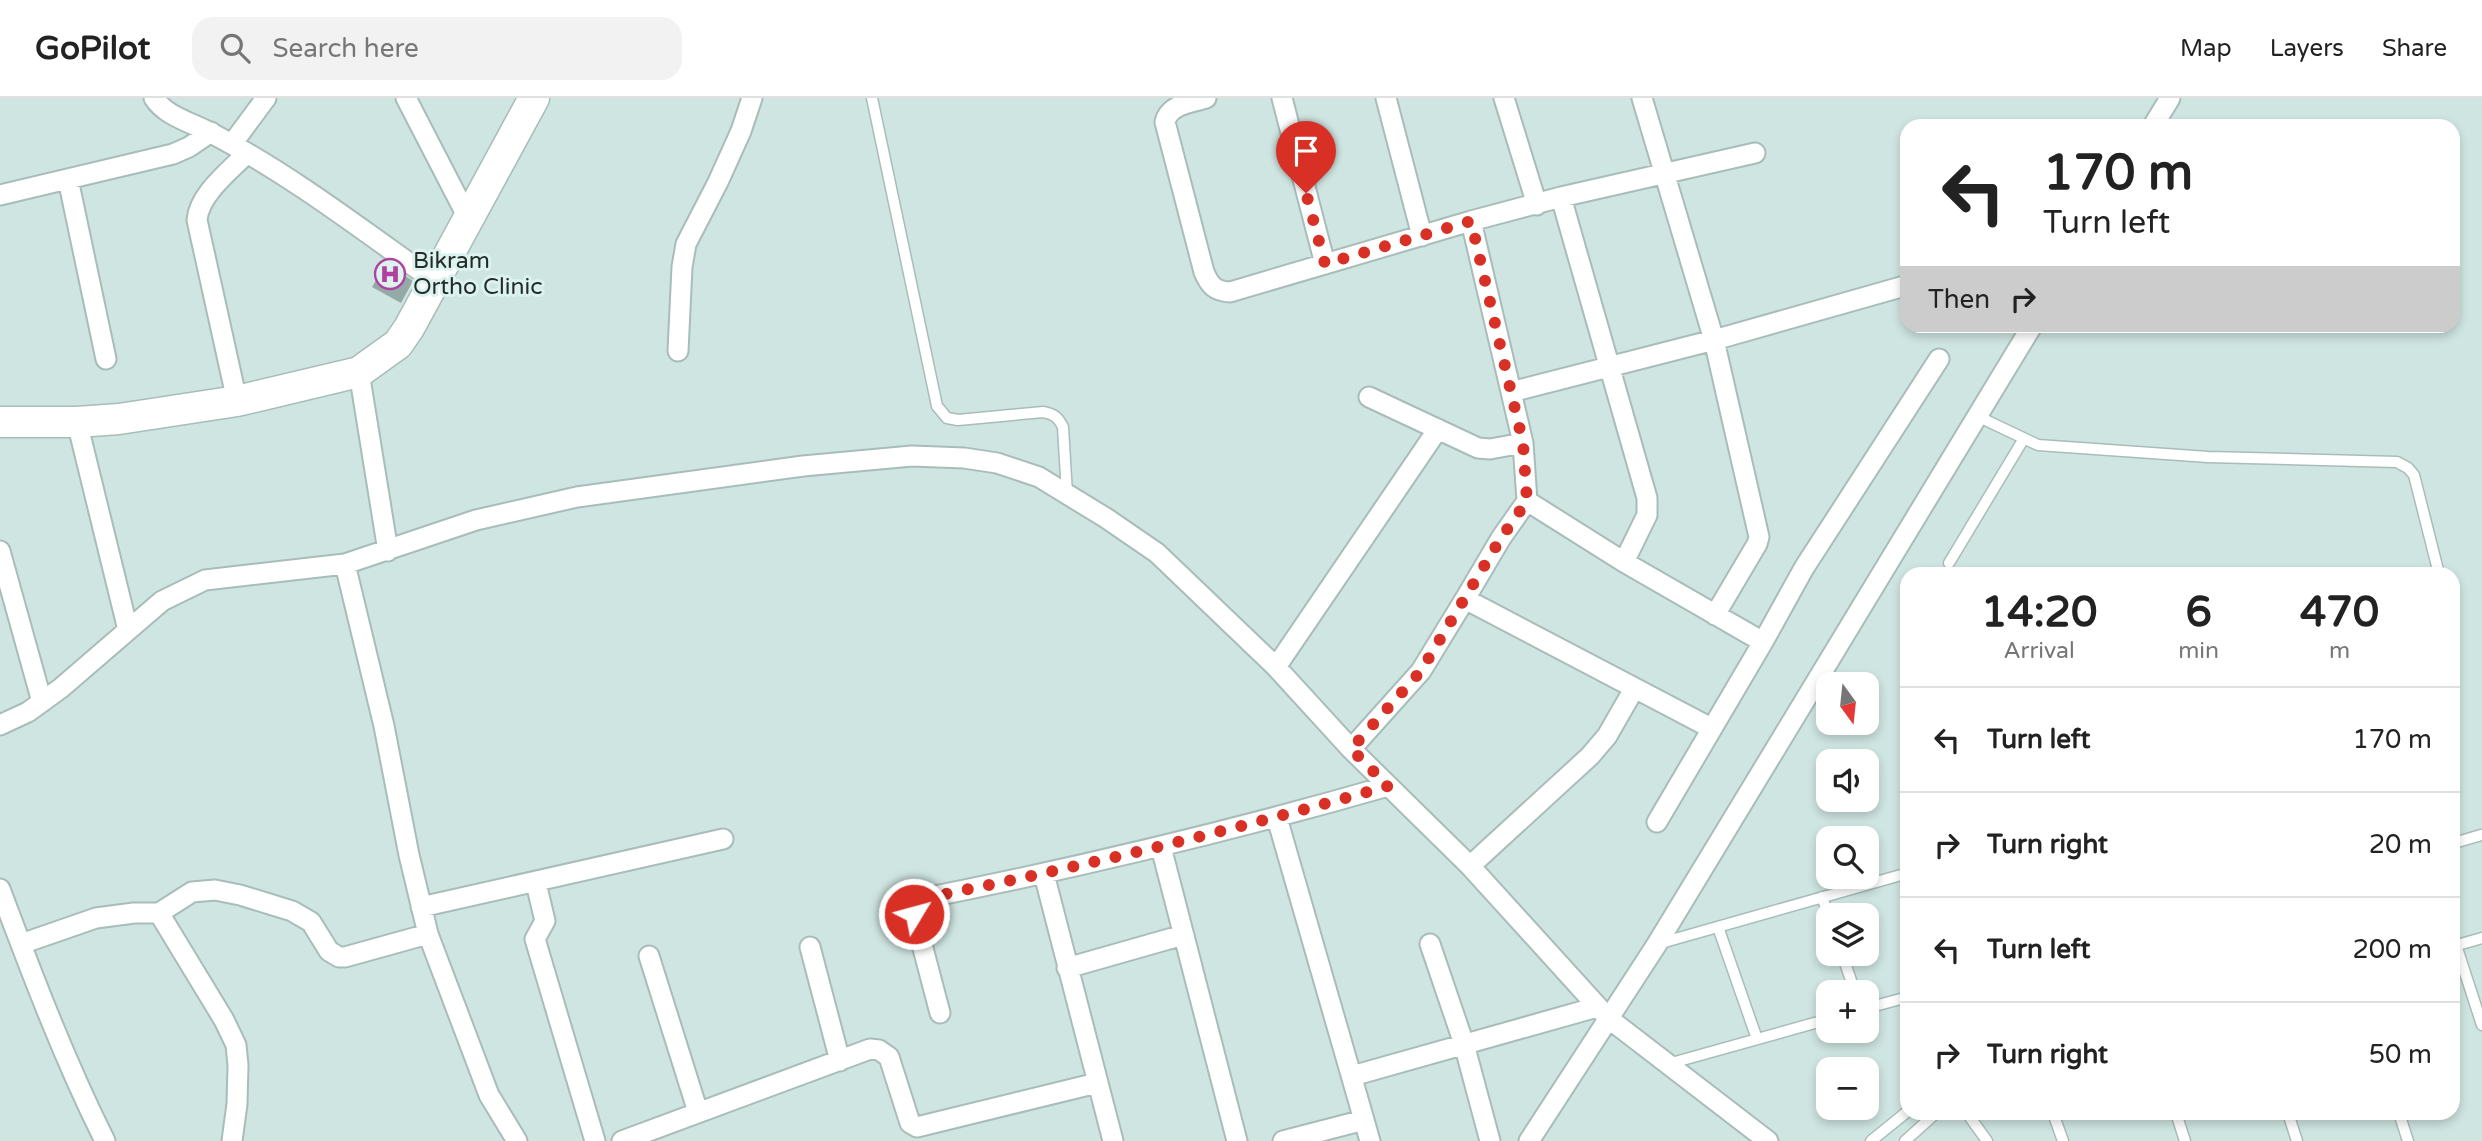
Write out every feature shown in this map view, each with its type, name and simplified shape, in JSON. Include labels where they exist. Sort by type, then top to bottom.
[{"type":"main road","points":[[0,422],[119,419],[237,401],[359,372],[397,344],[409,328],[534,98]]},
{"type":"street","points":[[154,98],[160,107],[240,148],[290,179],[433,280]]},
{"type":"street","points":[[237,401],[197,220],[205,198],[240,148],[266,98]]},
{"type":"street","points":[[406,98],[468,218]]},
{"type":"street","points":[[678,351],[682,267],[686,244],[718,182],[741,131],[752,98]]},
{"type":"street","points":[[1206,98],[1173,108],[1167,114],[1165,122],[1204,272],[1210,286],[1220,292],[1230,292],[1561,197],[1755,153]]},
{"type":"street","points":[[1282,98],[1325,264]]},
{"type":"street","points":[[1386,98],[1422,236]]},
{"type":"street","points":[[1504,98],[1536,205]]},
{"type":"street","points":[[1643,98],[1714,340],[1759,537],[1715,615]]},
{"type":"street","points":[[2157,119],[2170,98]]},
{"type":"street","points":[[0,195],[173,154],[211,132]]},
{"type":"street","points":[[68,179],[106,359]]},
{"type":"street","points":[[1561,197],[1647,498],[1647,515],[1624,562]]},
{"type":"street","points":[[1351,749],[1421,671],[1501,538],[1527,501],[1523,443],[1471,221]]},
{"type":"street","points":[[1511,392],[1714,340],[1900,287]]},
{"type":"street","points":[[1529,1141],[1602,1012],[1657,944],[2028,333]]},
{"type":"street","points":[[1657,822],[1804,568],[1939,359]]},
{"type":"street","points":[[359,372],[388,551]]},
{"type":"street","points":[[1369,397],[1478,448],[1490,449],[1523,443]]},
{"type":"street","points":[[77,422],[128,630]]},
{"type":"street","points":[[1276,667],[1437,429]]},
{"type":"street","points":[[0,725],[28,712],[61,688],[162,601],[205,580],[345,564],[476,520],[577,497],[803,466],[912,456],[964,458],[997,463],[1039,477],[1157,553],[1276,667],[1351,749],[1470,866],[1602,1012],[1768,1141]]},
{"type":"street","points":[[1527,501],[1624,562],[1763,642]]},
{"type":"street","points":[[0,551],[42,702]]},
{"type":"street","points":[[345,564],[384,726],[428,934],[489,1096],[517,1141]]},
{"type":"street","points":[[1465,599],[1712,728]]},
{"type":"street","points":[[1470,866],[1590,756],[1607,736],[1634,689]]},
{"type":"street","points":[[940,1013],[914,914],[917,902],[925,898],[1161,847],[1388,786]]},
{"type":"street","points":[[1277,818],[1370,1141]]},
{"type":"street","points":[[421,907],[723,839]]},
{"type":"street","points":[[1161,847],[1237,1141]]},
{"type":"street","points":[[1044,874],[1113,1141]]},
{"type":"street","points":[[536,883],[545,921],[535,939],[595,1141]]},
{"type":"street","points":[[0,888],[77,1085],[105,1141]]},
{"type":"street","points":[[21,944],[96,918],[159,913],[192,892],[215,890],[292,911],[311,922],[329,951],[339,957],[428,934]]},
{"type":"street","points":[[159,913],[224,1020],[236,1045],[237,1096],[232,1141]]},
{"type":"street","points":[[1068,968],[1184,935]]},
{"type":"street","points":[[1430,944],[1464,1044],[1490,1141]]},
{"type":"street","points":[[810,947],[840,1060]]},
{"type":"street","points":[[649,956],[698,1112]]},
{"type":"street","points":[[1352,1076],[1464,1044],[1602,1012]]},
{"type":"street","points":[[622,1141],[663,1134],[698,1112],[870,1049],[885,1053],[889,1057],[910,1123],[918,1127],[1097,1083]]},
{"type":"street","points":[[1283,1141],[1364,1120]]},
{"type":"lane","points":[[872,98],[937,406],[947,418],[958,420],[1052,413],[1059,418],[1063,428],[1067,494]]},
{"type":"lane","points":[[1977,416],[2038,445],[2208,457],[2397,462],[2414,475],[2437,567]]},
{"type":"lane","points":[[1949,563],[2023,440]]},
{"type":"lane","points":[[2460,841],[2481,835]]},
{"type":"lane","points":[[1657,944],[1900,875]]},
{"type":"lane","points":[[1822,897],[1824,903]]},
{"type":"lane","points":[[1718,927],[1757,1039]]},
{"type":"lane","points":[[2460,944],[2482,938]]},
{"type":"lane","points":[[2460,960],[2482,1025]]},
{"type":"lane","points":[[1879,1005],[1900,999]]},
{"type":"lane","points":[[1668,1065],[1816,1023]]},
{"type":"lane","points":[[1871,1141],[1900,1117]]},
{"type":"lane","points":[[1905,1141],[1928,1120]]},
{"type":"lane","points":[[1972,1120],[1987,1141]]},
{"type":"lane","points":[[2056,1120],[2063,1141]]},
{"type":"lane","points":[[2178,1120],[2185,1141]]},
{"type":"lane","points":[[2290,1120],[2297,1141]]},
{"type":"lane","points":[[2401,1120],[2408,1141]]},
{"type":"building","points":[[386,263],[413,281],[401,303],[372,287]]},
{"type":"place","name":"Bikram Ortho Clinic","points":[[390,274]]},
{"type":"route","points":[[914,914],[917,902],[925,898],[1161,847],[1388,786],[1351,749],[1421,671],[1501,538],[1527,501],[1523,443],[1471,221],[1325,264],[1306,193]]}]
